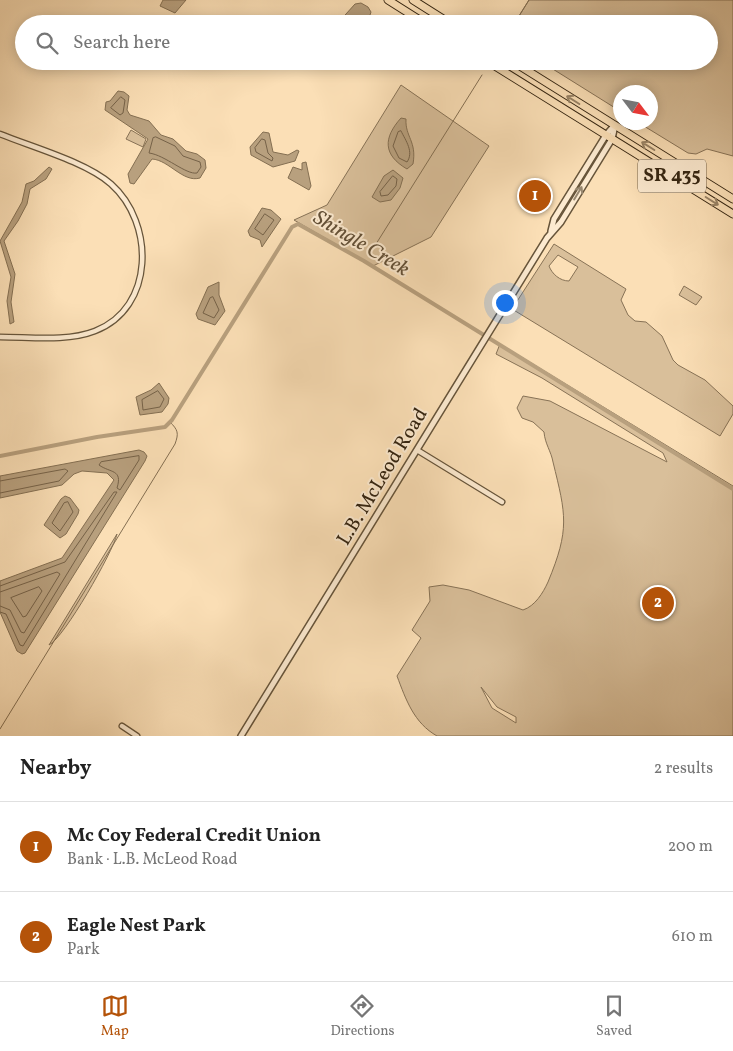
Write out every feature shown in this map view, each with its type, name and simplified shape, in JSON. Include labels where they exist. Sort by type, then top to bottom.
[{"type":"main road","points":[[413,0],[437,15]]},
{"type":"main road","points":[[393,1],[413,15]]},
{"type":"main road","name":"SR 435","points":[[501,70],[733,214]]},
{"type":"main road","name":"SR 435","points":[[526,70],[613,124]]},
{"type":"main road","name":"SR 435","points":[[623,130],[733,199]]},
{"type":"street","name":"L.B. McLeod Road","points":[[241,736],[550,232],[554,219],[613,129]]},
{"type":"street","points":[[0,134],[89,170],[110,183],[126,201],[135,217],[141,236],[143,254],[140,278],[133,296],[120,314],[106,326],[77,336],[0,337]]},
{"type":"street","points":[[417,450],[502,502]]},
{"type":"street","points":[[122,726],[137,736]]},
{"type":"shaded area","points":[[529,0],[733,0],[733,156],[707,149],[696,154],[688,153],[650,130],[658,130],[658,85],[613,85],[613,107],[554,70],[718,70],[718,15],[520,15]]},
{"type":"shaded area","points":[[401,85],[489,146],[431,237],[373,266],[294,220],[327,205]]},
{"type":"shaded area","points":[[131,130],[146,139],[143,147],[126,139]]},
{"type":"shaded area","points":[[554,244],[626,289],[621,300],[628,315],[635,321],[646,322],[662,336],[673,360],[678,365],[705,380],[733,406],[733,414],[720,436],[512,309]],"holes":[[[558,255],[578,267],[569,281],[557,276],[549,266]]]},
{"type":"shaded area","points":[[684,286],[702,297],[696,305],[679,295]]},
{"type":"shaded area","points":[[500,344],[733,486],[733,736],[437,736],[422,725],[412,710],[397,676],[421,638],[412,630],[430,601],[429,587],[443,585],[469,590],[523,610],[535,602],[541,595],[555,564],[563,535],[564,522],[561,496],[544,432],[533,422],[522,418],[517,408],[523,396],[550,401],[667,462],[663,453],[542,378],[496,354]],"holes":[[[481,687],[497,707],[516,717],[516,723],[492,708]]]},
{"type":"shaded area","points":[[117,534],[107,558],[76,612],[56,639],[49,645]]},
{"type":"water","points":[[163,0],[186,0],[175,13],[160,6]]},
{"type":"water","points":[[361,3],[368,7],[371,12],[370,15],[345,15],[355,4]]},
{"type":"water","points":[[118,91],[124,92],[129,96],[127,110],[130,115],[149,121],[161,135],[173,139],[186,151],[197,154],[205,160],[206,168],[200,178],[188,177],[158,160],[152,159],[134,184],[130,183],[128,174],[148,139],[105,110],[106,102],[110,101]]},
{"type":"water","points":[[401,118],[406,119],[414,156],[413,164],[407,169],[393,158],[388,146],[391,132]]},
{"type":"water","points":[[263,132],[269,133],[273,152],[288,155],[297,150],[299,151],[295,161],[273,167],[251,155],[250,147]]},
{"type":"water","points":[[306,162],[311,186],[309,190],[288,178],[293,167],[302,170],[302,163]]},
{"type":"water","points":[[49,167],[52,169],[46,179],[30,189],[27,204],[4,241],[15,274],[11,302],[14,322],[10,324],[7,301],[11,277],[0,241],[22,202],[26,184],[34,181]]},
{"type":"water","points":[[393,170],[403,178],[400,188],[391,200],[380,202],[372,197],[384,176]]},
{"type":"water","points":[[262,208],[271,210],[281,219],[262,247],[260,240],[250,236],[248,231]]},
{"type":"water","points":[[219,282],[219,295],[225,311],[215,325],[198,319],[196,314],[208,287]]},
{"type":"water","points":[[159,383],[169,398],[168,404],[162,412],[140,415],[136,397],[151,390]]},
{"type":"water","points":[[139,450],[147,456],[145,461],[25,653],[22,654],[17,651],[0,612],[0,581],[62,558],[114,480],[107,473],[82,471],[74,474],[62,485],[0,498],[0,476]]},
{"type":"water","points":[[65,496],[70,498],[79,510],[66,534],[60,538],[44,525]]},
{"type":"waterway","points":[[520,15],[529,0]]},
{"type":"waterway","points":[[371,252],[482,75]]},
{"type":"waterway","name":"Shingle Creek","points":[[0,456],[97,437],[165,427],[172,420],[292,227],[298,224],[364,261],[733,489]]},
{"type":"waterway","points":[[0,729],[175,444],[177,432],[170,422]]},
{"type":"place","name":"Mc Coy Federal Credit Union","points":[[535,196]]},
{"type":"place","name":"Eagle Nest Park","points":[[658,603]]}]
